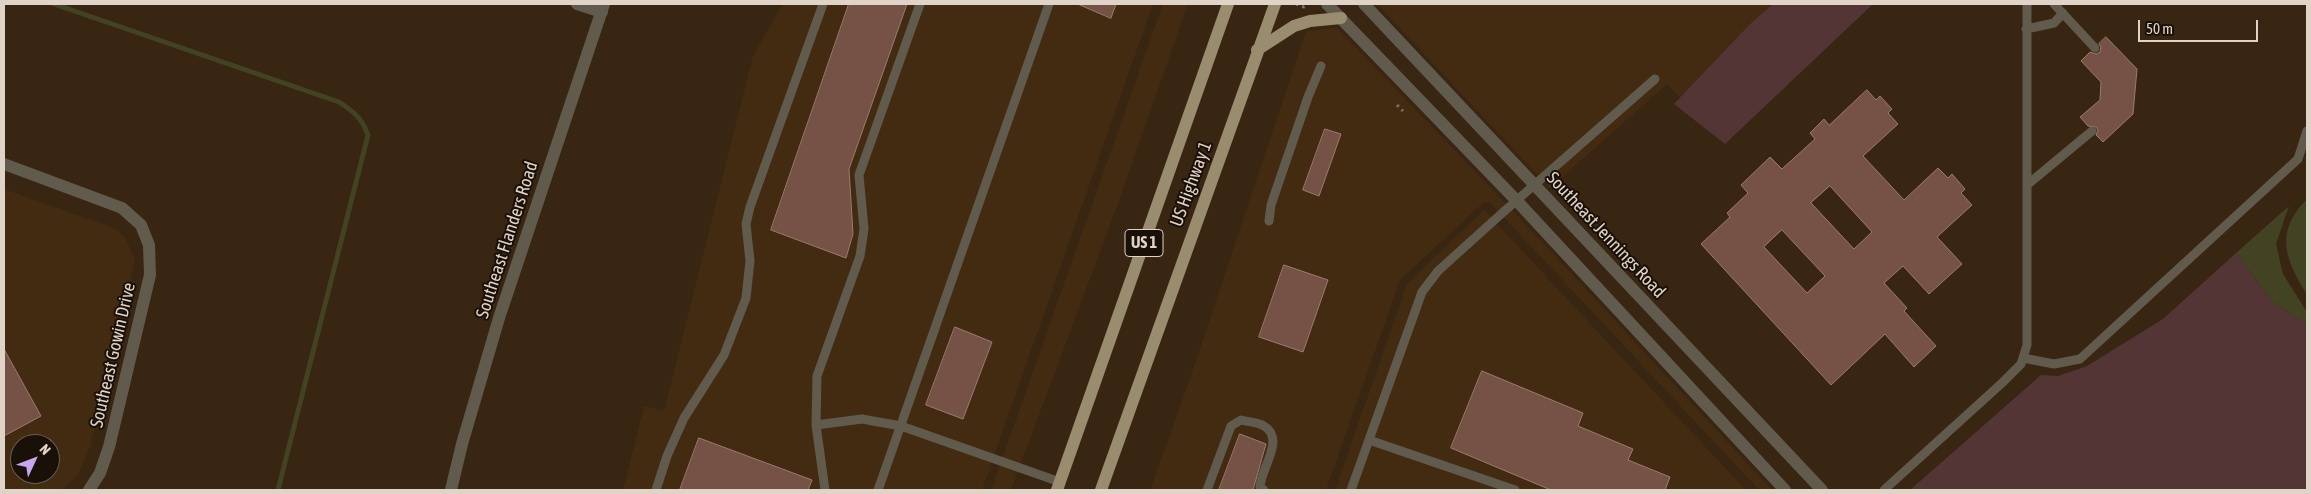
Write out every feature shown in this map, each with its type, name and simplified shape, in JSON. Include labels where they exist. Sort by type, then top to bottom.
[{"type":"main road","name":"US Highway 1","points":[[1058,486],[1228,4]]},
{"type":"main road","name":"US Highway 1","points":[[1101,490],[1275,4]]},
{"type":"main road","points":[[1258,50],[1294,26],[1310,21],[1341,18]]},
{"type":"street","points":[[577,4],[603,8]]},
{"type":"street","points":[[1327,4],[1516,200],[1785,490]]},
{"type":"street","name":"Southeast Jennings Road","points":[[1364,4],[1822,490]]},
{"type":"street","name":"Southeast Flanders Road","points":[[451,490],[462,444],[499,318],[603,8]]},
{"type":"street","name":"Southeast Gowin Drive","points":[[4,164],[122,208],[141,225],[149,245],[150,275],[109,447],[100,473],[89,490]]},
{"type":"lane","points":[[656,490],[684,418],[724,355],[746,298],[750,262],[746,224],[750,207],[823,4]]},
{"type":"lane","points":[[825,490],[816,425],[817,376],[860,256],[864,229],[859,175],[920,4]]},
{"type":"lane","points":[[878,490],[1049,4]]},
{"type":"lane","points":[[1884,490],[2021,364],[2027,345],[2026,4]]},
{"type":"lane","points":[[2054,4],[2095,48]]},
{"type":"lane","points":[[2026,29],[2054,23],[2063,13]]},
{"type":"lane","points":[[1269,221],[1274,196],[1308,97],[1321,66]]},
{"type":"lane","points":[[1351,490],[1422,292],[1438,271],[1516,200],[1656,79]]},
{"type":"lane","points":[[2027,185],[2092,131]]},
{"type":"lane","points":[[2023,358],[2054,364],[2080,359],[2298,159],[2307,131]]},
{"type":"lane","points":[[816,425],[862,419],[901,426],[1058,486]]},
{"type":"lane","points":[[1207,490],[1231,426],[1241,420],[1264,426],[1271,433],[1274,445],[1260,480],[1260,487],[1264,490]]},
{"type":"lane","points":[[1369,440],[1515,490]]},
{"type":"path","points":[[1296,4],[1304,7],[1307,4]]},
{"type":"path","points":[[1397,105],[1403,111]]},
{"type":"shaded area","points":[[783,4],[1153,4],[982,490],[623,490],[644,406],[664,411],[753,56]]},
{"type":"shaded area","points":[[1163,4],[1188,4],[1116,209],[1011,490],[991,490]]},
{"type":"shaded area","points":[[1377,4],[1773,4],[1749,25],[1680,98],[1667,84],[1550,188]]},
{"type":"shaded area","points":[[1773,4],[1873,4],[1725,144],[1674,104],[1749,25]]},
{"type":"shaded area","points":[[1337,28],[1518,216],[1772,490],[1759,490],[1489,202],[1484,202],[1400,280],[1326,490],[1150,490],[1189,381],[1306,31]]},
{"type":"shaded area","points":[[4,189],[114,228],[125,237],[135,260],[90,447],[78,475],[62,490],[4,490]]},
{"type":"shaded area","points":[[2307,199],[2307,295],[2293,269],[2286,246],[2290,223]]},
{"type":"shaded area","points":[[2289,206],[2276,244],[2283,274],[2307,312],[2307,325],[2271,300],[2236,253]]},
{"type":"shaded area","points":[[1484,210],[1746,490],[1335,490],[1407,284]]},
{"type":"shaded area","points":[[2236,253],[2271,300],[2307,325],[2307,490],[1910,490],[2041,375],[2058,376],[2087,366],[2163,319]]},
{"type":"building","points":[[849,4],[907,4],[849,169],[853,234],[846,258],[771,230]]},
{"type":"building","points":[[1078,4],[1116,4],[1111,18]]},
{"type":"building","points":[[2106,37],[2137,69],[2133,114],[2103,142],[2096,135],[2098,130],[2096,127],[2088,126],[2080,117],[2100,100],[2101,82],[2081,61],[2090,52],[2096,54],[2100,52],[2101,47],[2099,44]]},
{"type":"building","points":[[1867,90],[1876,100],[1880,96],[1892,109],[1888,113],[1898,124],[1863,156],[1904,200],[1938,168],[1948,178],[1952,174],[1965,189],[1961,193],[1972,205],[1937,237],[1962,264],[1929,294],[1903,266],[1884,283],[1907,308],[1904,311],[1936,346],[1914,367],[1885,334],[1831,385],[1701,244],[1730,217],[1727,213],[1748,193],[1741,185],[1770,157],[1782,169],[1815,139],[1810,133],[1824,119],[1829,125]],"holes":[[[1830,186],[1872,232],[1854,249],[1811,203]],[[1782,230],[1825,276],[1807,293],[1764,247]]]},
{"type":"building","points":[[1325,129],[1341,134],[1319,196],[1303,190]]},
{"type":"building","points":[[1284,265],[1328,280],[1303,352],[1259,337]]},
{"type":"building","points":[[955,327],[992,342],[963,419],[926,405]]},
{"type":"building","points":[[4,349],[41,416],[4,436]]},
{"type":"building","points":[[1482,371],[1583,413],[1578,426],[1633,449],[1628,460],[1670,477],[1665,490],[1551,490],[1451,448]]},
{"type":"building","points":[[1240,434],[1266,444],[1253,490],[1219,490]]},
{"type":"building","points":[[699,438],[812,480],[808,490],[680,490]]},
{"type":"waterway","points":[[54,4],[339,102],[357,116],[366,129],[368,135],[278,490]]}]
